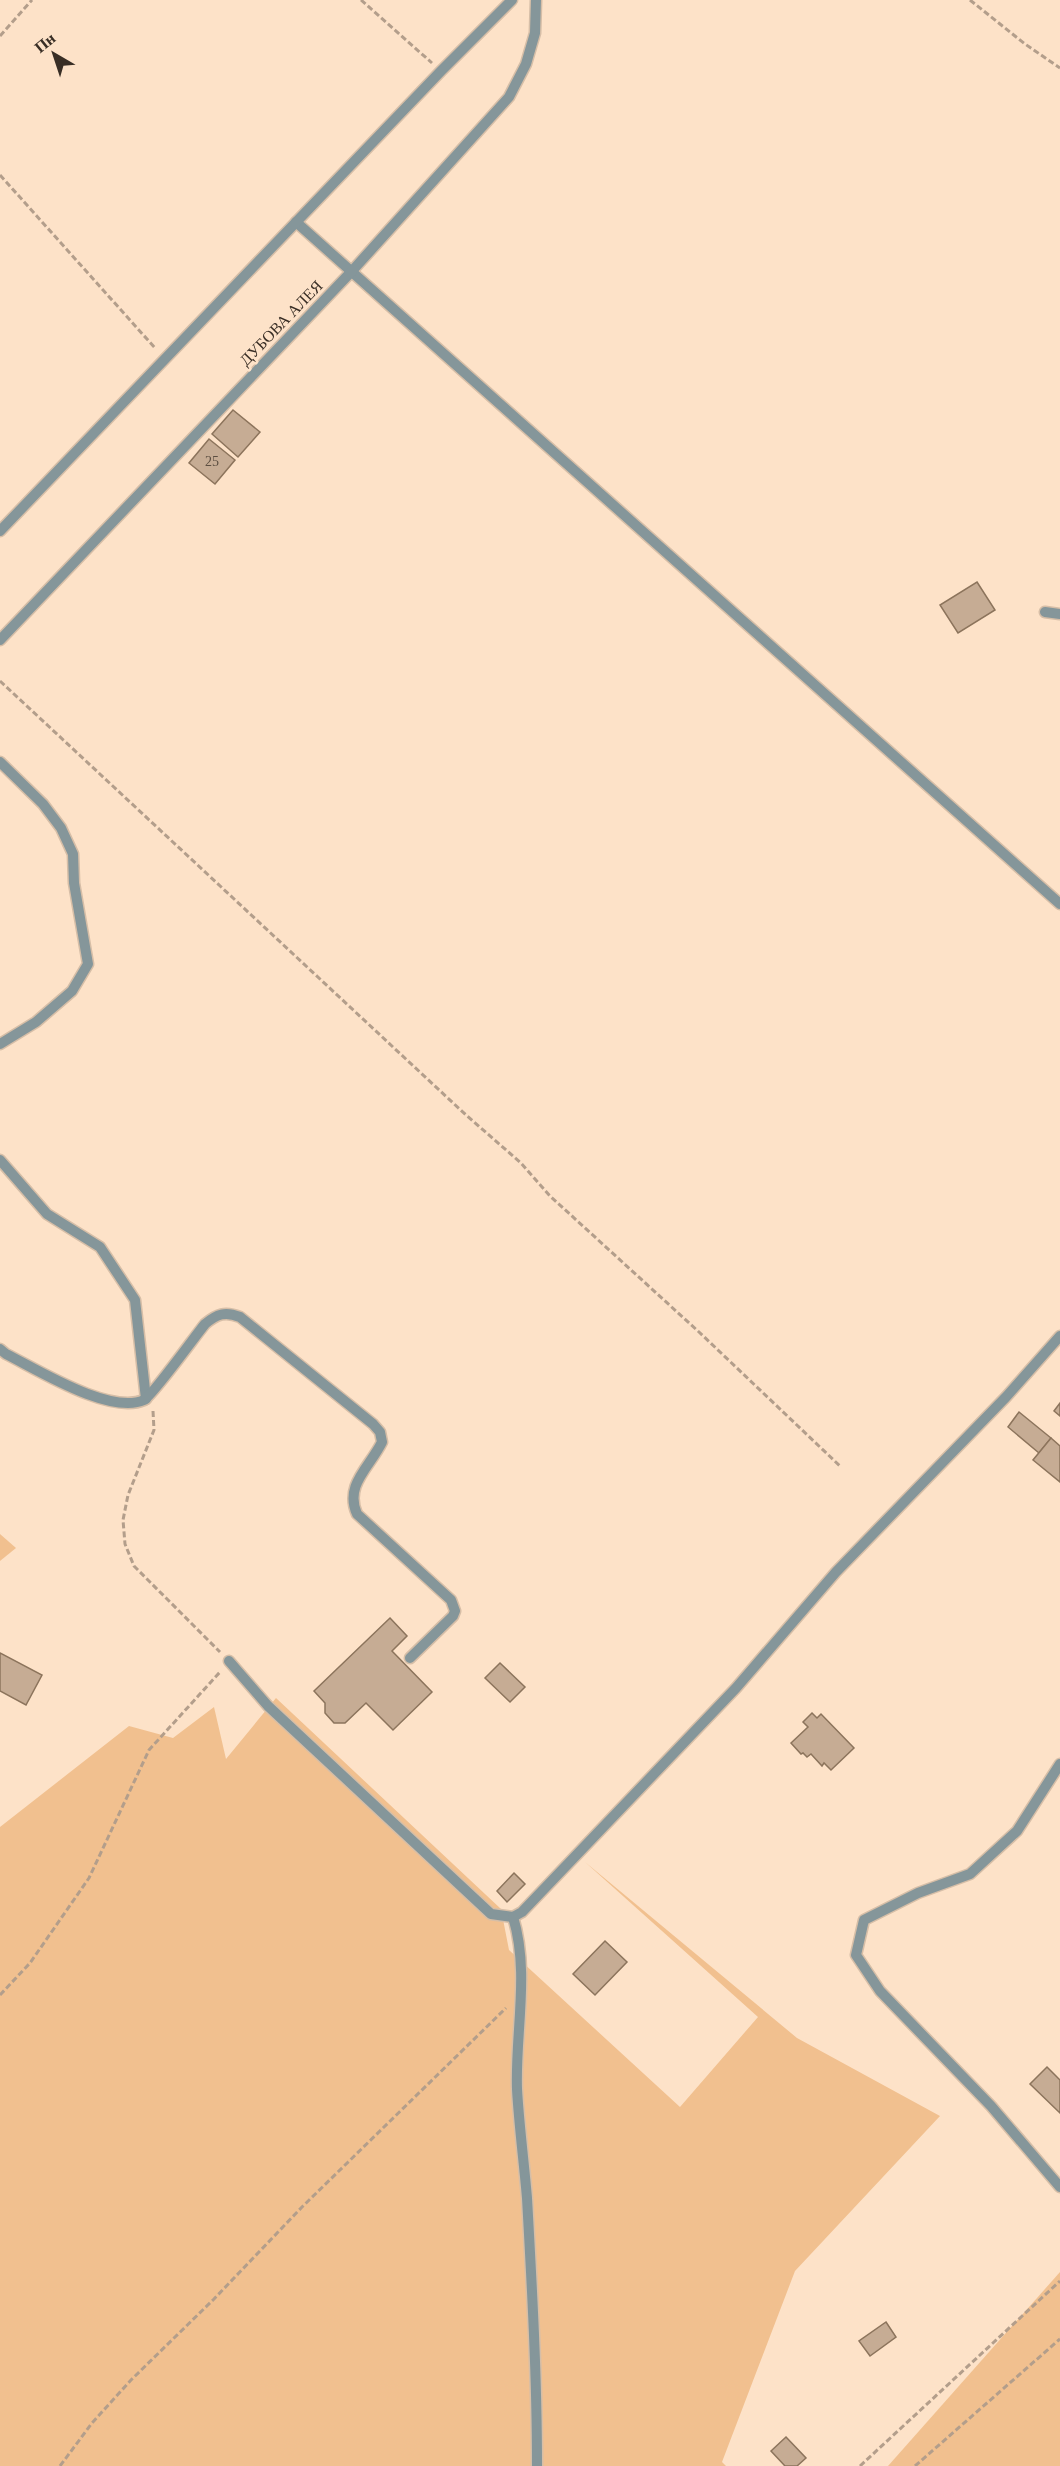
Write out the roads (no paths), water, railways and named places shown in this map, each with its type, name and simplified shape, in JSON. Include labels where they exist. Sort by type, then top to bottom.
[{"type":"lane","points":[[0,531],[441,71],[512,0]]},
{"type":"lane","name":"ДУБОВА АЛЕЯ","points":[[0,640],[352,271],[509,97],[526,64],[535,33],[536,0]]},
{"type":"lane","points":[[296,222],[1060,904]]},
{"type":"lane","points":[[1045,612],[1060,614]]},
{"type":"lane","points":[[0,762],[43,804],[61,828],[73,854],[74,883],[88,964],[72,991],[36,1022],[0,1044]]},
{"type":"lane","points":[[0,1160],[47,1214],[99,1247],[135,1300],[146,1399]]},
{"type":"lane","points":[[0,1349],[97,1398],[123,1404],[146,1399],[205,1324],[216,1316],[228,1312],[240,1317],[374,1424],[380,1432],[382,1442],[357,1482],[352,1493],[352,1504],[357,1514],[451,1600],[455,1611],[453,1616],[410,1658]]},
{"type":"lane","points":[[229,1661],[268,1706],[491,1914],[513,1917],[522,1912],[736,1688],[836,1572],[1006,1397],[1060,1336]]},
{"type":"lane","points":[[1060,1764],[1017,1830],[970,1874],[918,1893],[864,1920],[856,1954],[880,1991],[991,2106],[1060,2187]]},
{"type":"lane","points":[[513,1917],[518,1935],[521,1993],[517,2045],[517,2089],[526,2197],[537,2466]]}]
